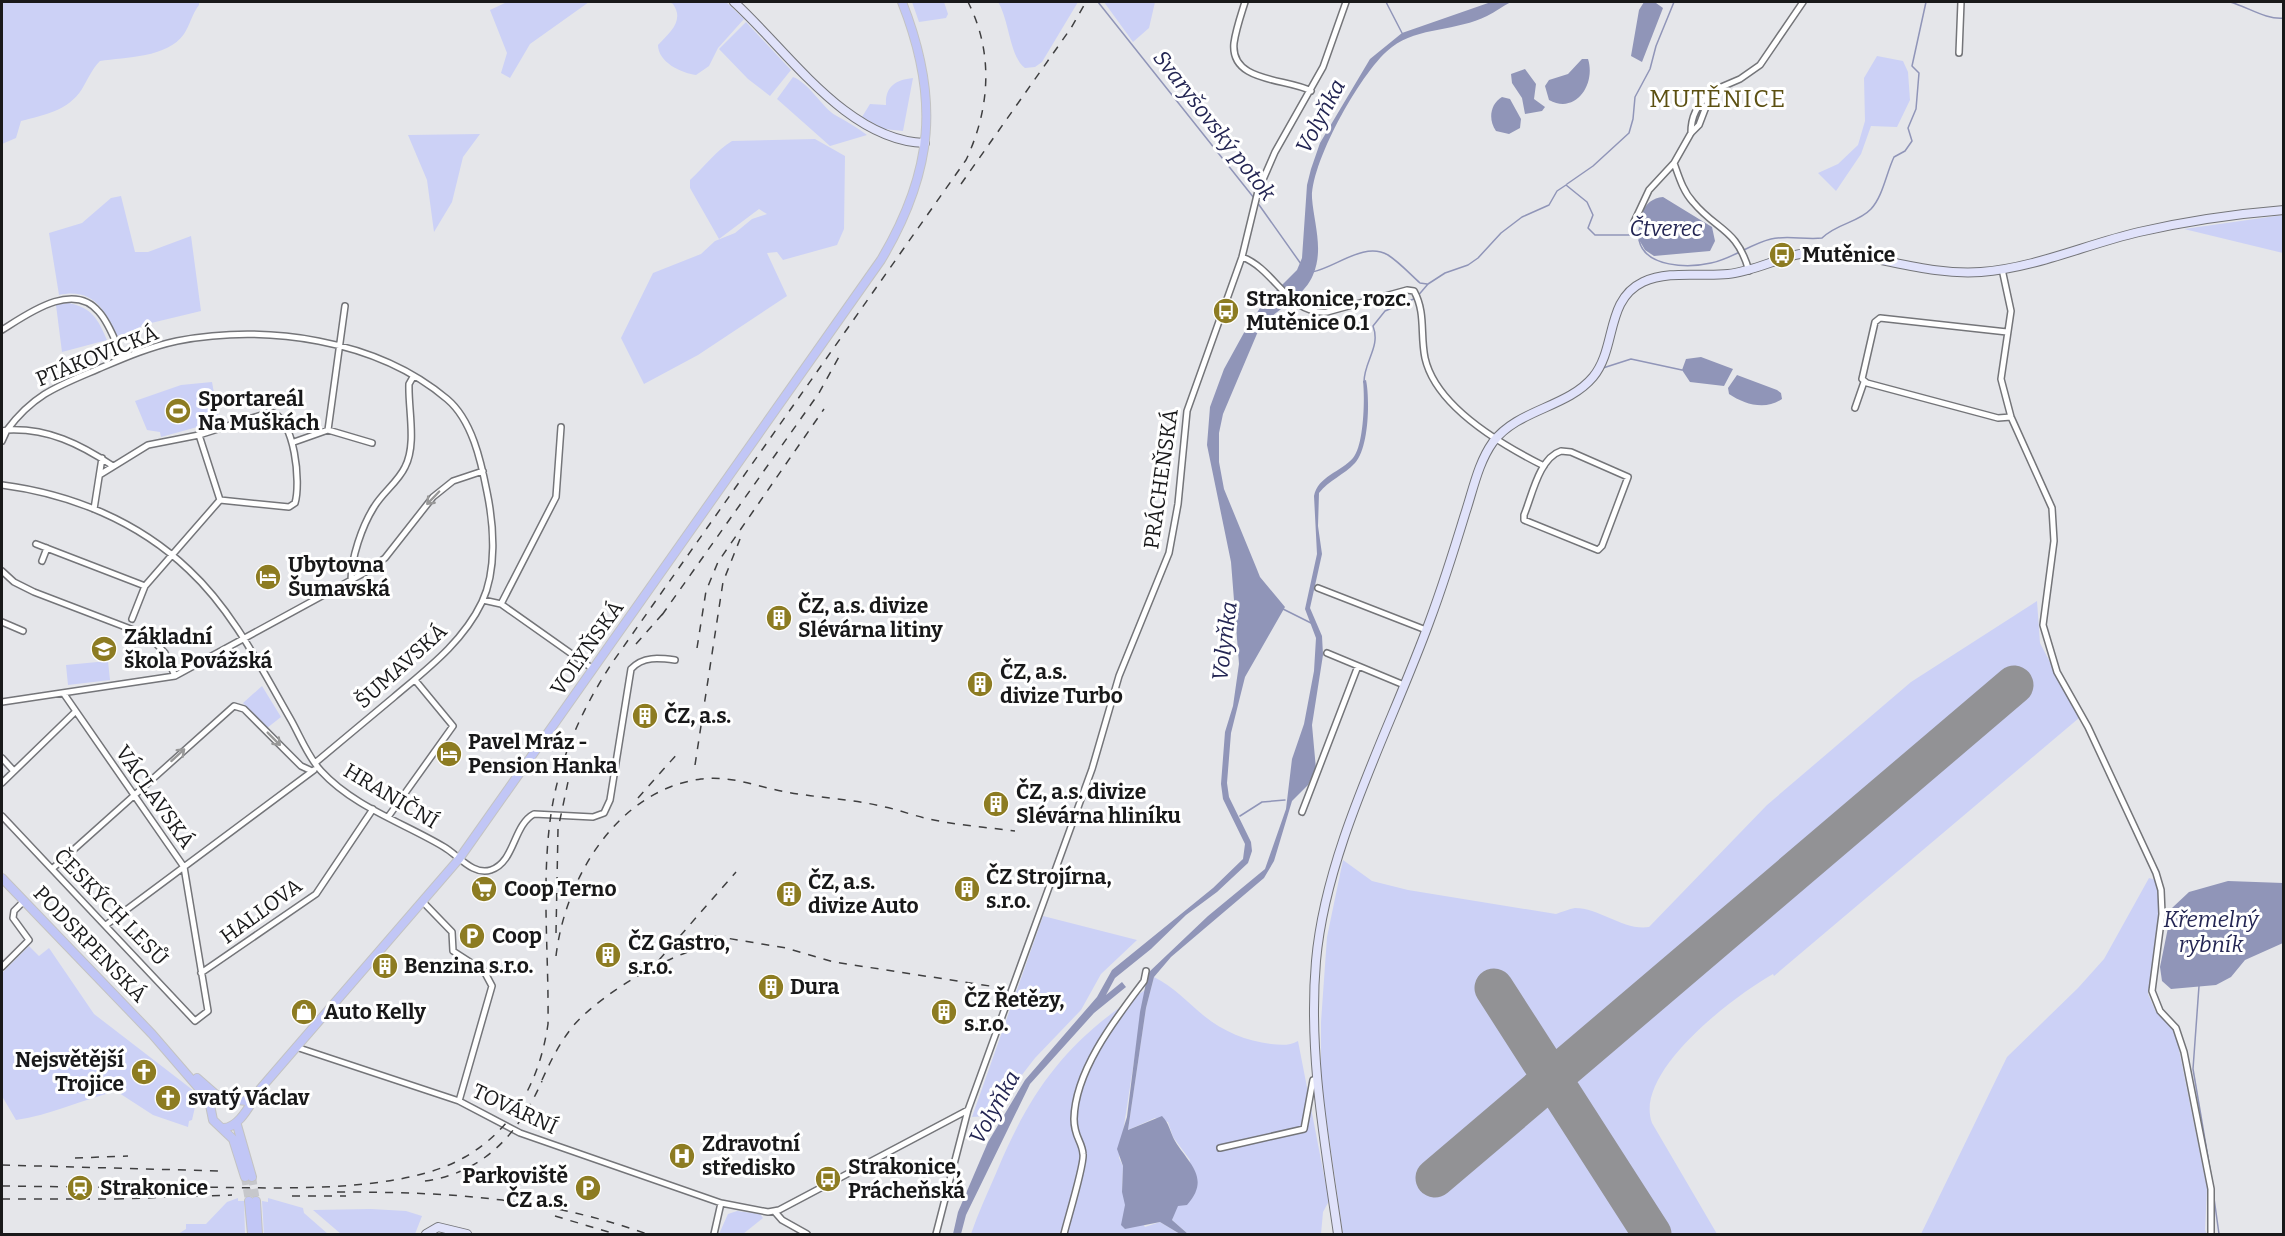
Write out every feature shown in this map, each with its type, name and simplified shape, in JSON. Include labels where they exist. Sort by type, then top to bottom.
[{"type":"main road","name":"VOLYŇSKÁ","points":[[239,1121],[261,1088],[459,859],[870,276],[910,205],[925,143],[924,74],[902,2]]},
{"type":"main road","name":"PODSRPENSKÁ","points":[[2,878],[152,1034],[207,1096],[213,1107],[213,1120],[233,1139],[249,1177],[239,1121],[241,1108],[235,1101]]},
{"type":"main road","name":"PODSRPENSKÁ","points":[[152,1034],[221,1099]]},
{"type":"main road","name":"VOLYŇSKÁ","points":[[235,1101],[246,1101],[261,1088]]},
{"type":"main road","points":[[213,1107],[221,1099],[235,1101]]},
{"type":"main road","points":[[223,1128],[239,1121]]},
{"type":"main road","points":[[252,1234],[253,1201],[258,1234]]},
{"type":"street","points":[[734,2],[852,117],[887,137],[925,143]]},
{"type":"street","points":[[1245,2],[1234,42],[1235,54],[1241,65],[1254,75],[1311,91]]},
{"type":"street","name":"PRÁCHEŇSKÁ","points":[[936,1234],[968,1110],[1092,769],[1119,676],[1167,561],[1175,525],[1185,422],[1190,397],[1242,257],[1257,196],[1275,152],[1323,67],[1346,2]]},
{"type":"street","points":[[1634,222],[1649,190],[1674,163],[1691,133],[1699,125],[1712,91],[1740,79],[1760,64],[1803,2]]},
{"type":"street","points":[[1959,53],[1961,2]]},
{"type":"street","points":[[1674,163],[1684,190],[1694,204],[1732,234],[1741,247],[1749,271]]},
{"type":"street","points":[[1338,1234],[1318,1080],[1313,1020],[1316,958],[1326,898],[1352,820],[1426,630],[1482,462],[1495,440],[1511,425],[1571,394],[1590,380],[1604,357],[1617,308],[1628,291],[1661,276],[1717,275],[1749,271],[1799,254],[1816,251],[1940,272],[2002,269],[2139,232],[2220,217],[2283,210]]},
{"type":"street","points":[[1242,257],[1261,267],[1296,303],[1308,310],[1323,313],[1407,290],[1414,291],[1421,305],[1424,354],[1438,388],[1495,440],[1544,466]]},
{"type":"street","points":[[2002,269],[2010,297],[2011,311],[2001,379],[2012,417],[2052,508],[2054,541],[2043,625],[2057,672],[2122,799],[2153,866],[2161,890],[2162,914],[2152,991],[2160,1011],[2176,1028],[2184,1052],[2211,1189],[2211,1234]]},
{"type":"street","points":[[2,330],[57,300],[83,302],[101,313],[123,358]]},
{"type":"street","points":[[328,430],[345,306]]},
{"type":"street","points":[[1855,408],[1864,382],[1862,376],[1875,322],[1880,318],[2007,332]]},
{"type":"street","name":"PTÁKOVICKÁ","points":[[2,441],[4,430],[36,398],[54,386],[123,358],[169,343],[228,335],[290,337],[340,347],[399,368],[448,400],[463,417],[483,471]]},
{"type":"street","points":[[351,581],[351,568],[374,506],[394,483],[408,459],[411,448],[409,384],[413,377]]},
{"type":"street","points":[[1864,382],[1998,418],[2012,417]]},
{"type":"street","points":[[101,474],[148,445],[199,435],[271,412],[280,417],[294,442],[296,500],[293,506],[220,500]]},
{"type":"street","points":[[501,604],[556,497],[561,427]]},
{"type":"street","points":[[4,430],[42,432],[70,440],[113,466]]},
{"type":"street","points":[[294,442],[328,430],[372,443]]},
{"type":"street","points":[[199,435],[220,500]]},
{"type":"street","points":[[1568,451],[1628,477],[1600,549],[1593,550],[1524,520],[1544,466],[1553,454],[1568,451]]},
{"type":"street","points":[[94,509],[102,458]]},
{"type":"street","points":[[2,702],[175,676],[351,581],[385,558],[433,496],[453,481],[483,471]]},
{"type":"street","name":"ŠUMAVSKÁ","points":[[106,925],[312,771],[458,639],[483,600],[493,557],[492,513],[483,471]]},
{"type":"street","name":"HRANIČNÍ","points":[[2,485],[46,493],[94,509],[130,527],[173,555],[210,592],[244,640],[316,765],[348,793],[446,848],[479,871],[494,869],[504,860],[524,822],[537,813],[593,817],[604,813],[610,800],[629,675],[634,666],[643,660],[675,660]]},
{"type":"street","points":[[132,619],[146,586],[220,500]]},
{"type":"street","points":[[36,544],[146,586]]},
{"type":"street","points":[[42,561],[47,548]]},
{"type":"street","points":[[2,571],[14,582],[34,592],[149,636],[165,654],[175,676]]},
{"type":"street","points":[[1318,588],[1426,630]]},
{"type":"street","points":[[483,600],[501,604],[593,669]]},
{"type":"street","points":[[2,622],[23,631]]},
{"type":"street","points":[[1328,653],[1404,685]]},
{"type":"street","points":[[1302,812],[1358,666]]},
{"type":"street","points":[[388,817],[453,726],[414,680]]},
{"type":"street","name":"VÁCLAVSKÁ","points":[[64,694],[184,867],[208,1011],[195,1020]]},
{"type":"street","name":"HRANIČNÍ","points":[[134,794],[232,707],[237,706],[244,709],[301,766],[312,771]]},
{"type":"street","points":[[2,783],[75,712]]},
{"type":"street","points":[[2,758],[13,770]]},
{"type":"street","points":[[52,869],[134,794]]},
{"type":"street","name":"HALLOVA","points":[[201,973],[316,894],[373,809]]},
{"type":"street","name":"ČESKÝCH LESŮ","points":[[2,816],[195,1020]]},
{"type":"street","points":[[2,967],[29,940],[13,918],[14,911],[24,901]]},
{"type":"street","points":[[423,902],[452,932],[453,951],[484,971],[492,986],[459,1101]]},
{"type":"street","points":[[1064,1234],[1084,1155],[1075,1137],[1074,1118],[1081,1088],[1107,1031],[1144,981],[1146,972]]},
{"type":"street","name":"TOVÁRNÍ","points":[[296,1047],[459,1101],[520,1133],[721,1203],[775,1212]]},
{"type":"street","points":[[1220,1148],[1304,1129],[1313,1080],[1318,1080]]},
{"type":"street","points":[[807,1234],[782,1220],[775,1212],[968,1110]]},
{"type":"street","points":[[714,1234],[721,1203]]},
{"type":"street","points":[[426,1234],[438,1227],[467,1234]]},
{"type":"shaded area","points":[[2,2],[199,2],[199,5],[184,34],[177,42],[145,55],[100,61],[82,89],[70,102],[55,111],[21,121],[16,138],[2,144]]},
{"type":"shaded area","points":[[507,2],[589,2],[530,44],[510,78],[501,73],[507,53],[490,10]]},
{"type":"shaded area","points":[[669,2],[726,2],[744,19],[718,48],[709,66],[696,75],[671,66],[659,51],[658,45],[671,31],[676,21],[676,10]]},
{"type":"shaded area","points":[[912,2],[944,2],[948,14],[946,18],[919,22]]},
{"type":"shaded area","points":[[998,2],[1078,2],[1042,62],[1035,67],[1025,68],[1016,56]]},
{"type":"shaded area","points":[[1104,2],[1155,2],[1149,28],[1133,42]]},
{"type":"shaded area","points":[[746,22],[791,70],[770,96],[748,79],[719,49]]},
{"type":"shaded area","points":[[1877,56],[1903,61],[1908,72],[1910,100],[1897,127],[1871,126],[1861,154],[1836,191],[1818,173],[1838,164],[1858,145],[1865,121],[1864,78]]},
{"type":"shaded area","points":[[793,77],[805,84],[830,112],[867,135],[830,146],[777,99]]},
{"type":"shaded area","points":[[913,78],[903,131],[884,129],[862,117],[870,104],[886,105],[887,93],[892,86]]},
{"type":"shaded area","points":[[480,134],[463,157],[452,202],[434,232],[427,180],[408,135]]},
{"type":"shaded area","points":[[815,139],[845,156],[844,229],[837,245],[783,260],[777,252],[767,253],[787,296],[698,355],[644,384],[621,338],[653,273],[701,254],[715,241],[735,233],[752,219],[767,214],[759,209],[719,239],[690,188],[690,180],[732,141]]},
{"type":"shaded area","points":[[121,196],[135,252],[148,252],[191,236],[201,311],[147,324],[118,337],[97,303],[81,295],[71,293],[59,295],[49,233],[82,223],[111,198]]},
{"type":"shaded area","points":[[2283,215],[2283,253],[2184,229]]},
{"type":"shaded area","points":[[69,303],[89,311],[107,340],[62,352],[56,305]]},
{"type":"shaded area","name":"Sportareál Na Muškách","points":[[212,382],[219,421],[161,437],[160,432],[147,430],[135,401],[181,385]]},
{"type":"shaded area","points":[[2037,601],[2040,643],[2079,718],[1774,976],[1773,974],[1735,999],[1713,1017],[1672,1059],[1657,1081],[1650,1103],[1652,1123],[1717,1234],[1343,1234],[1321,1082],[1321,1022],[1327,937],[1343,860],[1372,881],[1408,890],[1556,914],[1575,908],[1584,909],[1630,926],[1649,927],[1767,805],[1911,682]]},
{"type":"shaded area","points":[[108,661],[110,680],[68,685],[66,665]]},
{"type":"shaded area","points":[[262,686],[281,717],[267,728],[243,703]]},
{"type":"shaded area","points":[[2149,878],[2156,880],[2160,896],[2160,918],[2148,994],[2156,1012],[2175,1030],[2207,1188],[2205,1230],[2207,1234],[1921,1234],[2007,1057],[2078,988],[2104,959]]},
{"type":"shaded area","points":[[1043,916],[1137,940],[1101,974],[1081,1010],[1035,1058],[1018,1080],[1000,1115],[972,1117]]},
{"type":"shaded area","points":[[29,946],[39,956],[49,948],[94,1014],[198,1094],[188,1127],[153,1115],[116,1091],[41,1115],[16,1120],[2,1096],[2,973]]},
{"type":"shaded area","points":[[1154,977],[1174,990],[1210,1021],[1235,1034],[1262,1043],[1288,1044],[1298,1041],[1329,1201],[1323,1212],[1321,1234],[1188,1234],[1172,1220],[1190,1160],[1173,1137],[1168,1122],[1155,1118],[1128,1130],[1146,1008]]},
{"type":"shaded area","points":[[1145,990],[1119,1158],[1123,1166],[1122,1192],[1145,1227],[1160,1222],[1180,1234],[971,1234],[1010,1141],[1039,1090],[1055,1068],[1094,1028]]},
{"type":"shaded area","points":[[238,1198],[238,1201],[244,1201],[245,1234],[178,1234],[186,1229],[186,1224],[206,1224],[227,1202]]},
{"type":"shaded area","points":[[268,1198],[303,1208],[304,1213],[328,1234],[264,1234],[262,1201],[268,1202]]},
{"type":"shaded area","points":[[313,1210],[406,1211],[422,1216],[415,1234],[341,1234]]},
{"type":"shaded area","points":[[737,1211],[760,1214],[763,1218],[743,1234],[719,1234],[728,1214]]},
{"type":"water","points":[[1491,2],[1511,2],[1476,21],[1426,32],[1402,41],[1380,58],[1367,74],[1329,140],[1314,182],[1312,198],[1318,256],[1313,275],[1295,298],[1259,329],[1223,414],[1219,433],[1219,462],[1224,489],[1260,577],[1285,607],[1245,677],[1231,733],[1227,783],[1229,797],[1251,842],[1252,851],[1248,863],[1115,978],[1106,995],[1122,982],[1126,987],[1094,1013],[1030,1084],[966,1215],[961,1234],[953,1234],[958,1212],[988,1142],[1025,1080],[1097,997],[1112,970],[1213,888],[1243,859],[1245,844],[1223,799],[1221,784],[1225,732],[1233,706],[1239,664],[1231,562],[1207,445],[1210,407],[1224,369],[1246,329],[1262,305],[1297,270],[1302,258],[1307,185],[1311,169],[1320,143],[1370,59],[1402,33]]},
{"type":"water","points":[[1644,2],[1656,3],[1663,8],[1642,62],[1631,56],[1639,10]]},
{"type":"water","points":[[1582,59],[1588,59],[1590,69],[1582,95],[1568,103],[1559,104],[1549,100],[1545,86],[1549,80],[1568,74]]},
{"type":"water","points":[[1525,69],[1536,84],[1534,99],[1545,107],[1542,111],[1525,114],[1522,98],[1512,83],[1511,74]]},
{"type":"water","points":[[1502,97],[1510,99],[1521,119],[1520,128],[1509,134],[1496,131],[1491,117],[1495,104]]},
{"type":"water","name":"Čtverec","points":[[1663,197],[1712,227],[1715,241],[1710,251],[1654,256],[1645,250],[1638,238],[1643,211],[1650,202]]},
{"type":"water","points":[[1701,357],[1733,369],[1724,386],[1690,382],[1682,370],[1686,359]]},
{"type":"water","points":[[1737,375],[1777,390],[1781,393],[1782,399],[1769,405],[1755,405],[1735,398],[1729,394],[1728,388]]},
{"type":"water","points":[[1366,380],[1367,423],[1360,456],[1351,467],[1319,493],[1318,526],[1322,554],[1310,608],[1322,636],[1323,655],[1312,725],[1316,769],[1308,785],[1292,801],[1274,861],[1264,878],[1171,957],[1154,977],[1146,1008],[1128,1130],[1162,1116],[1175,1141],[1191,1164],[1195,1171],[1197,1187],[1187,1205],[1178,1206],[1172,1220],[1188,1234],[1180,1234],[1160,1222],[1125,1229],[1121,1225],[1125,1205],[1122,1192],[1123,1166],[1117,1149],[1127,1117],[1140,1012],[1148,973],[1208,916],[1265,869],[1286,809],[1292,759],[1304,724],[1314,671],[1316,638],[1305,609],[1317,554],[1314,496],[1320,484],[1348,463],[1357,452],[1363,421],[1363,381]]},
{"type":"water","name":"Křemelný rybník","points":[[2228,881],[2283,883],[2283,943],[2245,960],[2231,977],[2216,985],[2171,989],[2162,981],[2160,967],[2172,908],[2189,892]]},
{"type":"waterway","name":"Svaryšovský potok","points":[[1098,2],[1254,198]]},
{"type":"waterway","points":[[1386,2],[1402,33]]},
{"type":"waterway","points":[[1567,184],[1593,166],[1629,133],[1635,97],[1650,69],[1656,46],[1674,2]]},
{"type":"waterway","points":[[1639,240],[1643,249],[1659,261],[1669,264],[1702,265],[1719,261],[1771,239],[1822,238],[1834,229],[1866,214],[1879,198],[1894,157],[1905,151],[1912,141],[1908,128],[1916,109],[1919,73],[1912,66],[1926,2]]},
{"type":"waterway","points":[[2230,2],[2264,15],[2284,18]]},
{"type":"waterway","points":[[1364,382],[1375,341],[1373,326],[1385,311],[1416,298],[1428,284],[1445,273],[1468,265],[1478,258],[1501,233],[1522,217],[1549,205],[1557,191],[1566,185],[1587,202],[1593,215],[1588,228],[1595,235],[1638,235]]},
{"type":"waterway","name":"Svaryšovský potok","points":[[1257,202],[1301,264]]},
{"type":"waterway","points":[[1312,272],[1359,253],[1379,252],[1392,258],[1420,283],[1427,284]]},
{"type":"waterway","points":[[1603,368],[1631,359],[1682,370]]},
{"type":"waterway","points":[[1283,609],[1311,623]]},
{"type":"waterway","points":[[1240,816],[1262,802],[1285,800]]},
{"type":"waterway","points":[[2199,986],[2193,1069],[2213,1187]]},
{"type":"waterway","points":[[2213,1191],[2219,1234]]},
{"type":"runway","points":[[1435,1178],[2014,685]]},
{"type":"runway","points":[[1494,988],[1652,1234]]},
{"type":"tunnel","points":[[245,1177],[249,1201]]},
{"type":"tunnel","points":[[252,1177],[256,1201]]},
{"type":"railway","points":[[2,1186],[292,1188],[368,1184],[437,1169],[465,1157],[498,1132],[511,1117],[531,1083],[539,1064],[548,1024],[546,892],[548,840],[555,794],[573,735],[612,663],[966,160],[980,121],[986,81],[982,41],[968,2]]},
{"type":"railway","points":[[961,184],[1071,28],[1086,2]]},
{"type":"railway","points":[[662,615],[819,393],[840,355]]},
{"type":"railway","points":[[697,648],[706,591],[718,562],[824,409]]},
{"type":"railway","points":[[695,765],[723,582],[740,539]]},
{"type":"railway","points":[[636,644],[667,609]]},
{"type":"railway","points":[[638,798],[678,753]]},
{"type":"railway","points":[[556,933],[558,829],[572,763]]},
{"type":"railway","points":[[556,956],[561,927],[571,897],[600,843],[644,800],[671,787],[701,779],[723,779],[786,792],[873,804],[947,822],[1015,831]]},
{"type":"railway","points":[[659,960],[736,872]]},
{"type":"railway","points":[[714,936],[786,948],[834,962],[990,986]]},
{"type":"railway","points":[[542,1080],[569,1031],[604,998],[644,972],[666,961],[687,952],[726,942]]},
{"type":"railway","points":[[425,1181],[446,1177],[465,1169],[482,1160],[497,1148],[522,1117],[542,1081]]},
{"type":"railway","points":[[75,1158],[128,1156]]},
{"type":"railway","points":[[2,1165],[220,1171]]},
{"type":"railway","points":[[337,1192],[417,1193],[532,1204],[570,1212],[647,1234]]},
{"type":"railway","points":[[116,1199],[232,1195]]},
{"type":"railway","points":[[292,1196],[346,1196]]},
{"type":"railway","points":[[2,1199],[123,1199]]},
{"type":"railway","points":[[555,1216],[615,1234]]},
{"type":"place","name":"Mutěnice","points":[[1782,255]]},
{"type":"place","name":"Strakonice, rozc. Mutěnice 0.1","points":[[1226,311]]},
{"type":"place","name":"Sportareál Na Muškách","points":[[178,411]]},
{"type":"place","name":"Ubytovna Šumavská","points":[[268,577]]},
{"type":"place","name":"ČZ, a.s. divize Slévárna litiny","points":[[779,618]]},
{"type":"place","name":"Základní škola Povážská","points":[[104,649]]},
{"type":"place","name":"ČZ, a.s. divize Turbo","points":[[980,684]]},
{"type":"place","name":"ČZ, a.s.","points":[[645,716]]},
{"type":"place","name":"Pavel Mráz - Pension Hanka","points":[[449,754]]},
{"type":"place","name":"ČZ, a.s. divize Slévárna hliníku","points":[[996,804]]},
{"type":"place","name":"Coop Terno","points":[[484,889]]},
{"type":"place","name":"ČZ Strojírna, s.r.o.","points":[[967,889]]},
{"type":"place","name":"ČZ, a.s. divize Auto","points":[[789,894]]},
{"type":"place","name":"Coop","points":[[472,936]]},
{"type":"place","name":"ČZ Gastro, s.r.o.","points":[[608,955]]},
{"type":"place","name":"Benzina s.r.o.","points":[[385,966]]},
{"type":"place","name":"Dura","points":[[771,987]]},
{"type":"place","name":"Auto Kelly","points":[[304,1012]]},
{"type":"place","name":"ČZ Řetězy, s.r.o.","points":[[944,1012]]},
{"type":"place","name":"Nejsvětější Trojice","points":[[144,1072]]},
{"type":"place","name":"svatý Václav","points":[[168,1098]]},
{"type":"place","name":"Zdravotní středisko","points":[[682,1156]]},
{"type":"place","name":"Strakonice, Prácheňská","points":[[828,1179]]},
{"type":"place","name":"Strakonice","points":[[80,1188]]},
{"type":"place","name":"Parkoviště ČZ a.s.","points":[[588,1188]]},
{"type":"district","name":"MUTĚNICE","points":[[1718,99]]},
{"type":"water label","name":"Volyňka","points":[[1320,116]]},
{"type":"water label","name":"Volyňka","points":[[1224,641]]},
{"type":"water label","name":"Volyňka","points":[[994,1107]]}]
